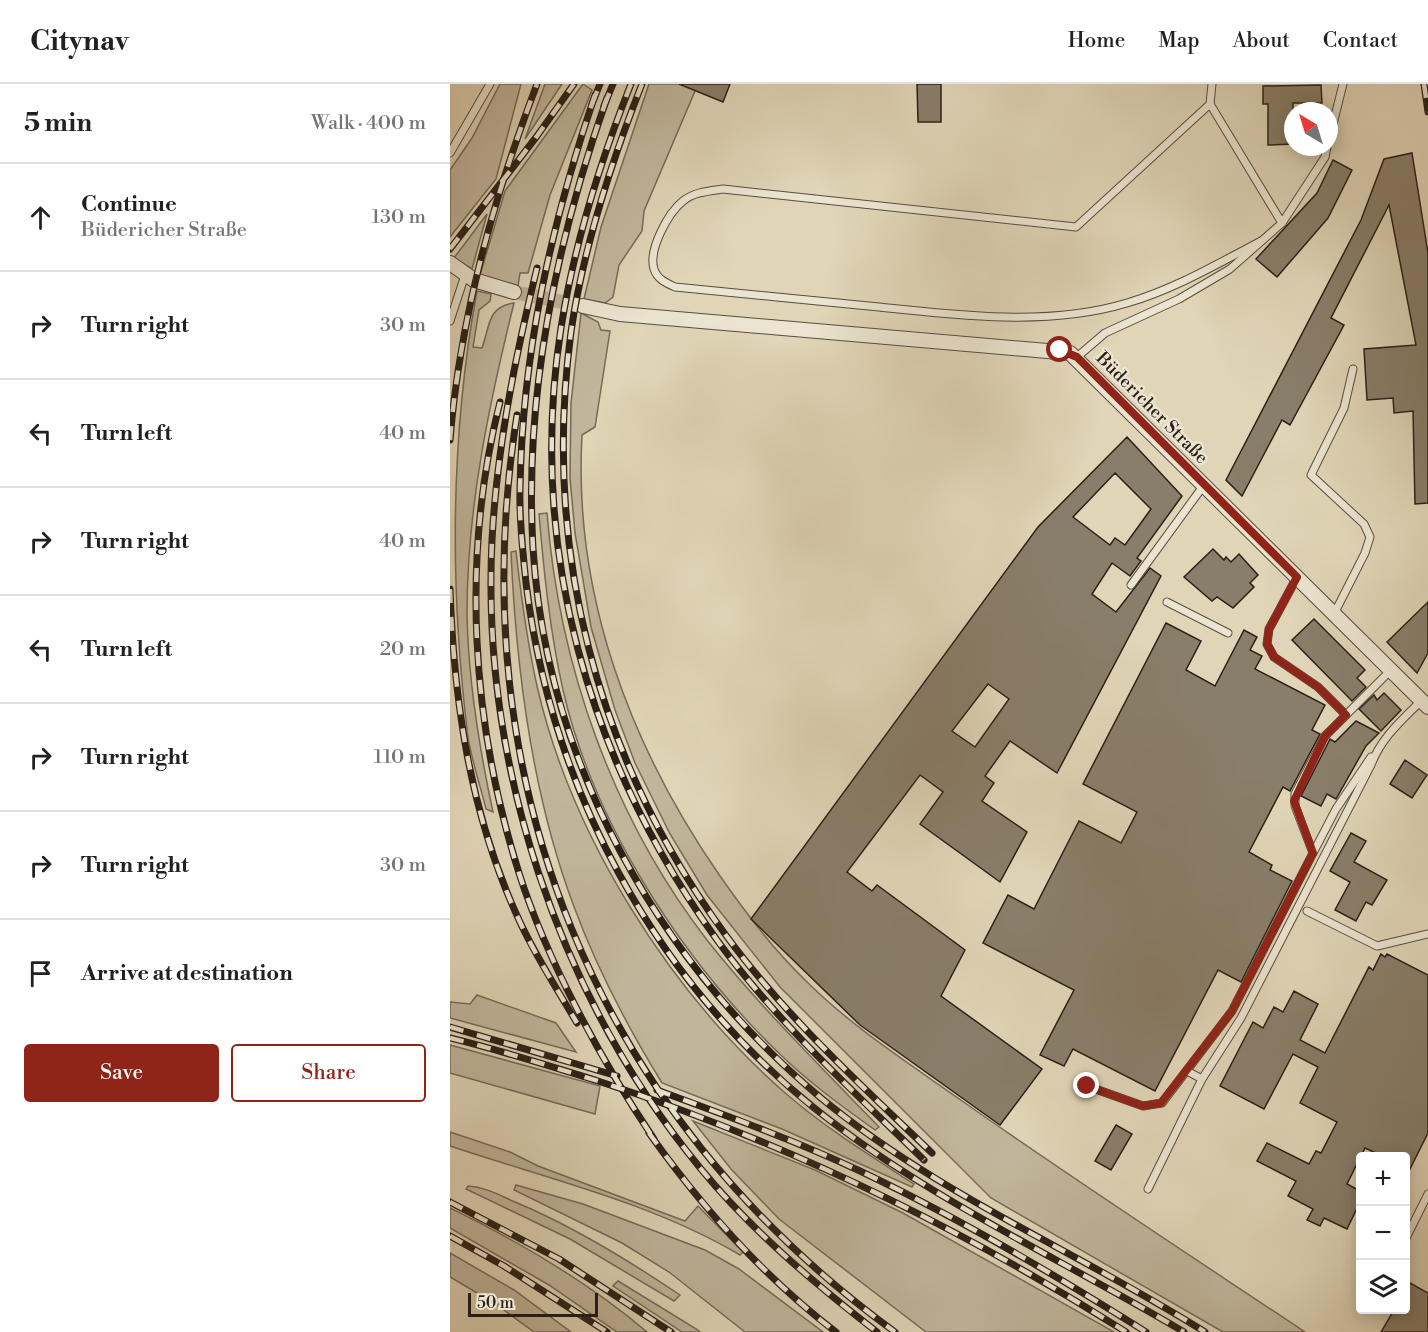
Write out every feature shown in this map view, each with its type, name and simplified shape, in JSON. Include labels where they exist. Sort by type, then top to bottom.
[{"type":"street","points":[[450,263],[474,280],[514,292]]},
{"type":"street","name":"Büdericher Straße","points":[[583,306],[620,314],[1060,350],[1077,357],[1425,704]]},
{"type":"lane","points":[[450,153],[490,84]]},
{"type":"lane","points":[[1212,84],[1210,104],[1282,223]]},
{"type":"lane","points":[[1338,104],[1343,84]]},
{"type":"lane","points":[[1210,104],[1076,227],[723,189],[702,192],[683,201],[666,220],[656,243],[653,268],[661,281],[675,287],[947,314],[1009,317],[1066,315],[1126,303],[1180,284],[1263,240]]},
{"type":"lane","points":[[1077,357],[1104,333],[1179,299],[1230,269],[1282,223],[1325,156]]},
{"type":"lane","points":[[450,321],[465,275]]},
{"type":"lane","points":[[1334,614],[1361,562],[1370,537],[1364,524],[1311,474],[1344,408],[1353,369]]},
{"type":"lane","points":[[1131,585],[1204,485]]},
{"type":"lane","points":[[1297,577],[1269,629],[1267,644],[1274,657],[1318,687],[1346,715]]},
{"type":"lane","points":[[1167,602],[1228,633]]},
{"type":"lane","points":[[1313,853],[1294,801],[1325,736],[1390,670]]},
{"type":"lane","points":[[1087,1086],[1143,1106],[1152,1106],[1169,1096],[1232,1011],[1336,809],[1386,736],[1425,704]]},
{"type":"lane","points":[[1148,1189],[1202,1079],[1241,1018],[1371,765],[1377,749]]},
{"type":"lane","points":[[1307,911],[1377,946],[1428,934]]},
{"type":"lane","points":[[1187,1071],[1202,1079]]},
{"type":"lane","points":[[1410,1230],[1428,1194]]},
{"type":"shaded area","points":[[500,84],[521,84],[496,179],[450,237],[450,170],[472,138]]},
{"type":"shaded area","points":[[545,84],[562,84],[525,139]]},
{"type":"shaded area","points":[[583,84],[592,90],[550,195],[528,273],[520,273],[518,286],[480,275],[505,191]]},
{"type":"shaded area","points":[[649,84],[698,84],[644,211],[642,231],[619,265],[613,297],[605,303],[584,299],[601,227]]},
{"type":"shaded area","points":[[487,214],[472,269],[454,258]]},
{"type":"shaded area","points":[[477,291],[491,294],[490,301],[479,310],[473,347],[482,348],[494,313],[505,305],[514,303],[481,456],[468,574],[467,613],[472,688],[493,812],[486,809],[468,738],[458,627],[456,570],[458,458],[462,402]]},
{"type":"shaded area","points":[[581,313],[598,322],[601,330],[610,331],[595,427],[582,435],[582,495],[587,553],[598,611],[614,667],[634,722],[659,775],[720,876],[781,955],[823,997],[862,1030],[1049,1161],[1305,1332],[1223,1332],[991,1198],[780,987],[707,895],[670,834],[635,763],[615,710],[591,627],[575,533],[570,478],[571,403]]},
{"type":"shaded area","points":[[547,513],[553,570],[578,683],[596,738],[618,792],[644,843],[674,893],[707,940],[769,1012],[879,1127],[875,1130],[805,1077],[746,1019],[711,979],[678,935],[647,888],[620,840],[596,791],[577,741],[558,668],[545,580],[539,514]]},
{"type":"shaded area","points":[[516,551],[533,669],[553,742],[574,798],[600,853],[630,907],[664,958],[702,1007],[742,1052],[799,1105],[914,1184],[912,1187],[782,1129],[662,1083],[625,1018],[592,951],[573,904],[547,819],[528,730],[522,685],[511,552]]},
{"type":"shaded area","points":[[477,995],[556,1023],[576,1052],[450,1018],[450,1002],[470,1004]]},
{"type":"shaded area","points":[[450,1045],[600,1086],[595,1114],[450,1073]]},
{"type":"shaded area","points":[[693,1121],[815,1170],[903,1213],[1114,1332],[926,1332],[779,1219],[731,1169]]},
{"type":"shaded area","points":[[450,1132],[510,1152],[538,1166],[685,1221],[698,1206],[743,1252],[740,1255],[706,1236],[635,1206],[450,1146]]},
{"type":"shaded area","points":[[516,1185],[583,1204],[705,1250],[739,1269],[823,1332],[745,1332],[669,1272],[622,1243],[514,1190]]},
{"type":"shaded area","points":[[468,1186],[492,1192],[537,1211],[620,1257],[680,1295],[674,1301],[570,1239],[466,1189]]},
{"type":"shaded area","points":[[450,1208],[502,1235],[577,1279],[647,1332],[617,1332],[549,1285],[450,1228]]},
{"type":"shaded area","points":[[450,1253],[514,1290],[571,1332],[534,1332],[497,1305],[450,1277]]},
{"type":"shaded area","points":[[618,1281],[700,1332],[682,1332],[613,1286]]},
{"type":"building","points":[[679,84],[730,84],[723,102]]},
{"type":"building","points":[[917,84],[941,84],[941,122],[918,122]]},
{"type":"building","points":[[1321,85],[1322,102],[1284,102],[1284,144],[1268,145],[1268,104],[1263,104],[1263,86]]},
{"type":"building","points":[[1412,153],[1428,253],[1428,503],[1415,504],[1413,411],[1394,413],[1393,398],[1367,400],[1364,349],[1416,345],[1389,205],[1331,318],[1344,325],[1290,425],[1282,420],[1242,496],[1226,480],[1361,220],[1384,159]]},
{"type":"building","points":[[1333,160],[1352,170],[1328,218],[1277,277],[1256,259],[1317,193]]},
{"type":"building","points":[[1127,437],[1182,496],[1137,558],[1141,561],[1130,576],[1112,563],[1092,594],[1116,612],[1150,568],[1161,576],[1057,773],[1010,741],[985,776],[994,783],[982,801],[1027,832],[1000,882],[920,824],[943,792],[920,775],[847,872],[872,891],[877,885],[965,950],[941,996],[1042,1069],[1000,1125],[860,1025],[751,919],[1038,527]],"holes":[[[1115,473],[1151,509],[1125,545],[1115,538],[1110,545],[1073,517]],[[988,684],[1009,699],[975,747],[952,731]]]},
{"type":"building","points":[[1213,549],[1224,560],[1226,557],[1231,562],[1239,554],[1258,575],[1250,583],[1254,587],[1233,608],[1217,597],[1212,601],[1184,577]]},
{"type":"building","points":[[1428,602],[1428,653],[1417,673],[1387,642]]},
{"type":"building","points":[[1314,619],[1365,670],[1357,678],[1366,687],[1352,701],[1292,640]]},
{"type":"building","points":[[1166,623],[1201,641],[1186,670],[1215,686],[1244,630],[1257,637],[1250,650],[1262,656],[1255,669],[1325,705],[1312,730],[1320,734],[1290,791],[1283,787],[1249,852],[1272,865],[1270,870],[1292,881],[1241,982],[1218,970],[1155,1091],[1073,1049],[1064,1066],[1040,1055],[1074,990],[983,943],[1008,895],[1034,909],[1079,821],[1121,843],[1137,812],[1083,784]]},
{"type":"building","points":[[1384,693],[1401,710],[1381,731],[1359,709],[1374,695],[1377,700]]},
{"type":"building","points":[[1356,721],[1379,733],[1366,746],[1336,799],[1327,794],[1321,806],[1301,796],[1330,739],[1335,742]]},
{"type":"building","points":[[1405,760],[1427,775],[1412,798],[1390,784]]},
{"type":"building","points":[[1351,833],[1366,841],[1354,862],[1387,880],[1372,905],[1366,902],[1356,921],[1335,910],[1350,882],[1330,871]]},
{"type":"building","points":[[1381,954],[1385,957],[1387,954],[1428,975],[1428,1133],[1410,1169],[1410,1152],[1374,1152],[1365,1148],[1363,1152],[1356,1152],[1356,1166],[1347,1184],[1356,1189],[1356,1210],[1347,1229],[1324,1218],[1320,1226],[1307,1220],[1313,1209],[1288,1196],[1296,1181],[1257,1161],[1267,1143],[1309,1164],[1316,1151],[1321,1153],[1337,1122],[1300,1103],[1318,1067],[1293,1054],[1264,1109],[1220,1086],[1253,1022],[1263,1028],[1274,1007],[1283,1012],[1294,991],[1318,1004],[1300,1040],[1325,1053],[1369,967],[1373,970]]},
{"type":"building","points":[[1116,1125],[1132,1134],[1111,1170],[1095,1161]]},
{"type":"building","points":[[1410,1283],[1428,1293],[1428,1332],[1381,1332],[1392,1314],[1410,1314]]},
{"type":"tunnel","points":[[514,292],[583,306]]},
{"type":"railway","points":[[450,440],[470,304],[506,171],[537,84]]},
{"type":"railway","points":[[450,249],[574,84]]},
{"type":"railway","points":[[592,104],[600,84]]},
{"type":"railway","points":[[604,106],[613,84]]},
{"type":"railway","points":[[631,84],[599,174],[573,266],[561,328],[553,410],[553,491],[561,571],[578,649],[602,725],[633,800],[672,871],[717,940],[789,1027],[924,1160]]},
{"type":"railway","points":[[642,84],[599,206],[576,300],[571,332],[564,413],[565,493],[573,571],[589,648],[612,723],[642,796],[680,867],[725,934],[797,1021],[932,1153]]},
{"type":"railway","points":[[1424,84],[1428,112]]},
{"type":"railway","points":[[595,95],[565,192],[542,290],[526,389],[520,490],[526,583],[539,659],[559,733],[585,804],[618,873],[658,938],[704,999],[755,1056],[813,1107],[856,1140],[901,1170],[994,1226],[1184,1332]]},
{"type":"railway","points":[[607,98],[573,208],[548,320],[539,376],[534,433],[533,548],[542,627],[561,705],[587,780],[621,852],[662,921],[709,985],[762,1044],[821,1098],[912,1164],[1205,1332]]},
{"type":"railway","points":[[537,268],[514,369],[498,471],[492,540],[492,624],[500,709],[516,792],[539,874],[569,953],[606,1029],[651,1101],[701,1169],[762,1235],[830,1295],[877,1332]]},
{"type":"railway","points":[[500,402],[488,460],[480,519],[476,579],[477,639],[490,757],[519,873],[560,976],[615,1077],[654,1139]]},
{"type":"railway","points":[[517,415],[504,551],[509,682],[532,809],[572,929],[628,1043],[701,1148],[790,1245],[895,1332]]},
{"type":"railway","points":[[450,589],[461,716],[468,758],[488,840],[525,933],[577,1023]]},
{"type":"railway","points":[[450,1027],[617,1076]]},
{"type":"railway","points":[[450,1038],[598,1081],[668,1105],[803,1160],[870,1190],[1000,1257],[1126,1332]]},
{"type":"railway","points":[[657,1090],[810,1149],[897,1189],[1006,1247],[1146,1332]]},
{"type":"railway","points":[[649,1133],[690,1187],[735,1240],[784,1288],[836,1332]]},
{"type":"railway","points":[[450,1202],[559,1259],[671,1332]]},
{"type":"railway","points":[[450,1236],[504,1266],[607,1332]]},
{"type":"route","points":[[1060,350],[1077,357],[1297,577],[1269,629],[1267,644],[1274,657],[1318,687],[1346,715],[1325,736],[1295,794],[1295,806],[1313,853],[1232,1011],[1196,1056],[1169,1096],[1161,1103],[1143,1106],[1087,1086]]}]
